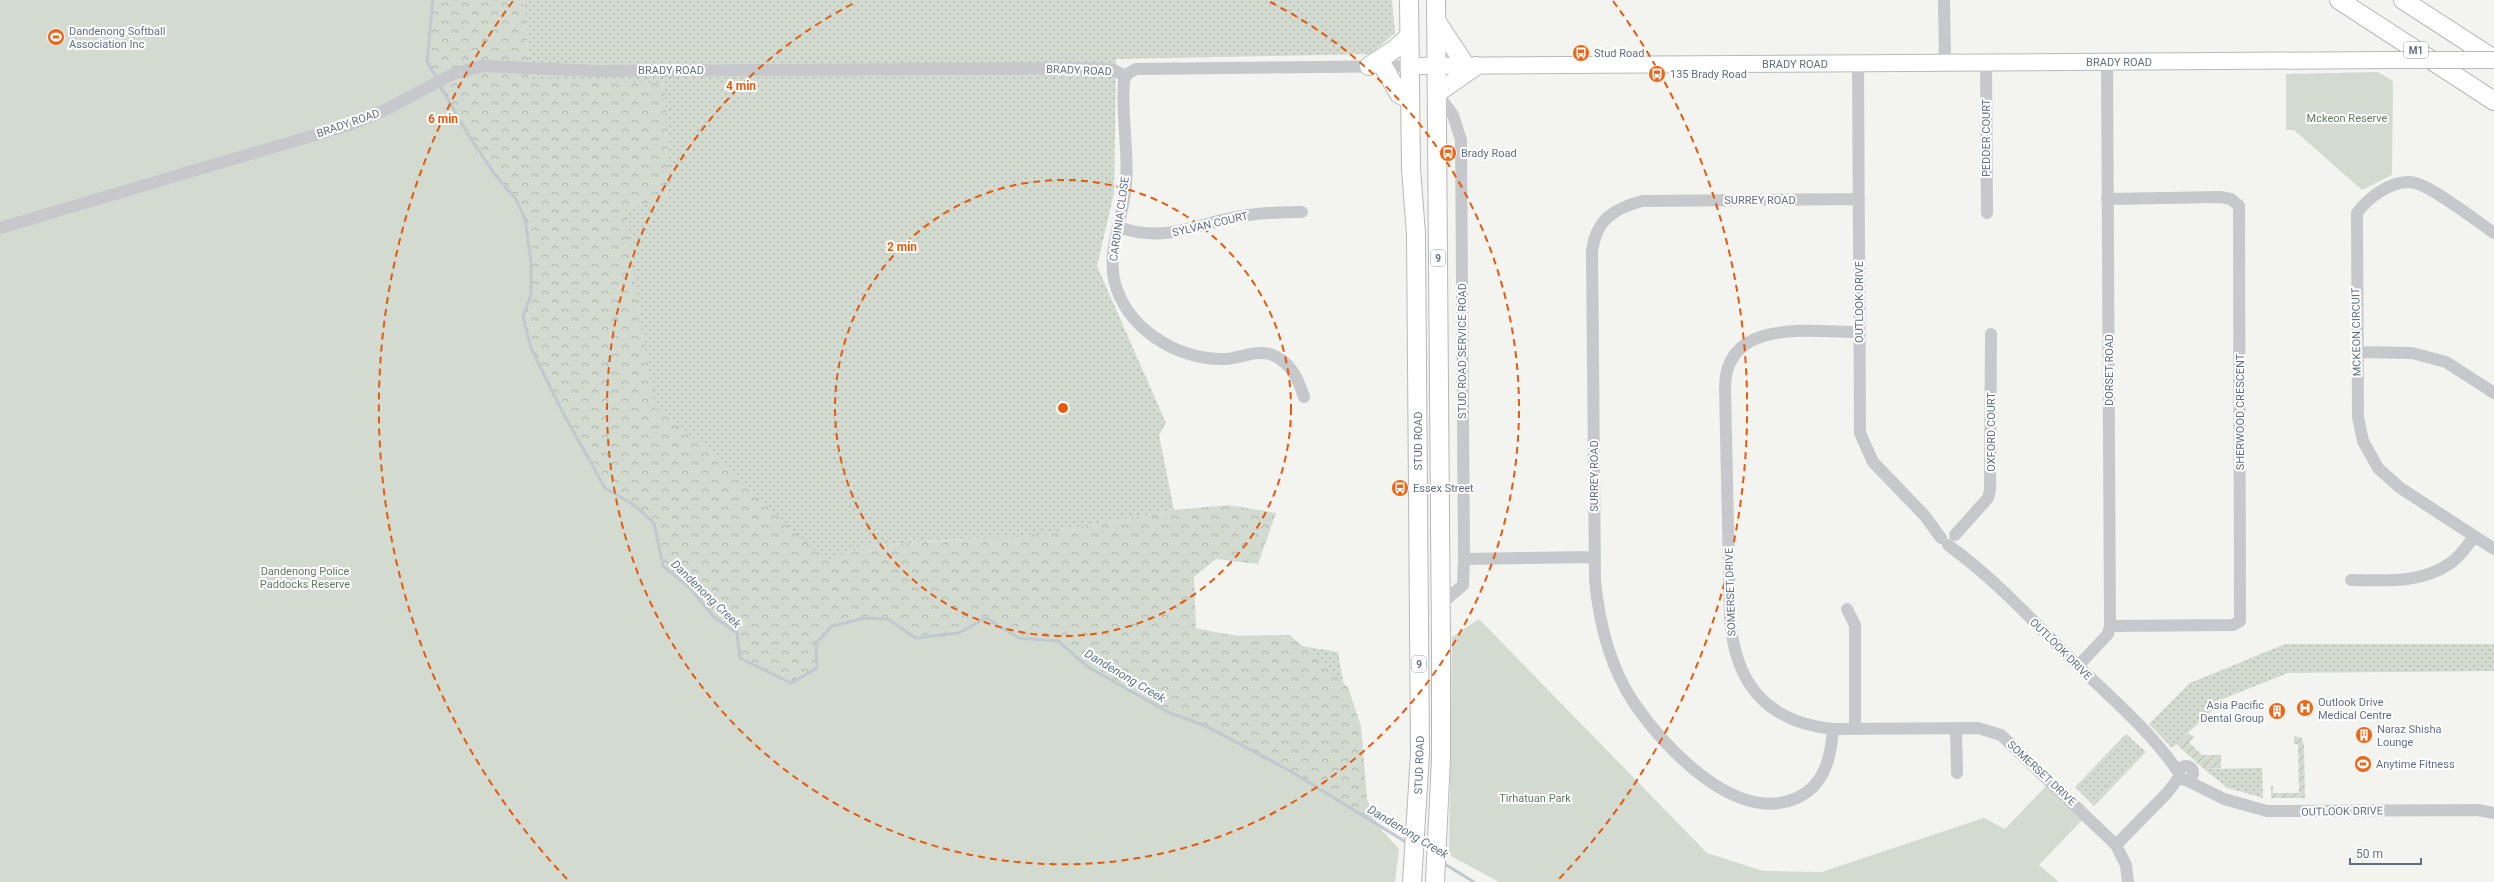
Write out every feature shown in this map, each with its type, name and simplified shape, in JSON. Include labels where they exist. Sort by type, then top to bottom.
[{"type":"highway","name":"STUD ROAD","points":[[1409,0],[1410,100],[1416,234],[1420,754],[1412,880]]},
{"type":"highway","name":"STUD ROAD","points":[[1435,882],[1439,831],[1440,605],[1436,0]]},
{"type":"highway","name":"M1","points":[[2339,0],[2494,100]]},
{"type":"highway","points":[[2403,0],[2494,60]]},
{"type":"highway","points":[[1436,21],[1471,66],[1437,92]]},
{"type":"highway","points":[[1409,36],[1376,66],[1399,94],[1410,100]]},
{"type":"main road","name":"BRADY ROAD","points":[[1410,66],[2494,60]]},
{"type":"street","points":[[1944,0],[1945,64]]},
{"type":"street","name":"DORSET ROAD","points":[[2107,62],[2110,626]]},
{"type":"street","name":"PEDDER COURT","points":[[1986,63],[1987,213]]},
{"type":"street","name":"OUTLOOK DRIVE","points":[[1858,64],[1860,433],[1864,445],[1873,462],[1925,516],[1950,536],[1973,562],[2165,752],[2185,775],[2208,791],[2244,806],[2266,811],[2478,810],[2494,807]]},
{"type":"street","name":"BRADY ROAD","points":[[0,228],[352,124],[402,101],[462,70],[489,66],[597,71],[1094,68],[1114,70],[1125,76],[1136,69],[1410,66]]},
{"type":"street","name":"CARDINIA CLOSE","points":[[1125,76],[1123,87],[1126,182],[1113,254],[1114,279],[1125,306],[1146,330],[1175,349],[1195,356],[1228,359],[1264,353],[1276,356],[1289,365],[1304,397]]},
{"type":"street","name":"STUD ROAD SERVICE ROAD","points":[[1437,92],[1453,115],[1461,140],[1464,559],[1463,585],[1440,605]]},
{"type":"street","name":"MCKEON CIRCUIT","points":[[2494,233],[2429,189],[2412,182],[2398,184],[2367,199],[2356,213],[2356,352],[2359,423],[2363,441],[2378,468],[2400,487],[2494,549]]},
{"type":"street","name":"SHERWOOD CRESCENT","points":[[2108,199],[2220,197],[2236,202],[2239,206],[2240,621],[2233,625],[2110,626]]},
{"type":"street","name":"SURREY ROAD","points":[[1833,729],[1830,756],[1822,775],[1809,790],[1790,801],[1766,805],[1749,801],[1720,788],[1703,776],[1656,733],[1634,702],[1618,673],[1604,635],[1598,608],[1595,557],[1592,251],[1594,241],[1605,219],[1623,206],[1642,201],[1859,199]]},
{"type":"street","name":"SYLVAN COURT","points":[[1119,227],[1132,232],[1170,233],[1234,217],[1302,212]]},
{"type":"street","name":"SOMERSET DRIVE","points":[[1859,332],[1787,332],[1762,335],[1748,342],[1736,355],[1730,365],[1726,381],[1732,643],[1740,669],[1766,703],[1788,718],[1813,727],[1833,729],[1978,728],[2001,735],[2116,846],[2126,865],[2128,882]]},
{"type":"street","name":"OXFORD COURT","points":[[1950,536],[1966,522],[1988,498],[1990,490],[1991,334]]},
{"type":"street","points":[[2356,352],[2412,353],[2446,362],[2494,393]]},
{"type":"street","points":[[2351,580],[2404,580],[2430,575],[2450,564],[2474,537]]},
{"type":"street","points":[[1464,559],[1595,557]]},
{"type":"street","points":[[1848,608],[1855,625],[1855,729]]},
{"type":"street","points":[[2078,666],[2108,634],[2110,626]]},
{"type":"street","points":[[1956,728],[1957,774]]},
{"type":"street","points":[[2116,846],[2185,775]]},
{"type":"street","name":"OUTLOOK DRIVE","points":[[2478,810],[2494,813]]},
{"type":"green space","name":"Dandenong Police Paddocks Reserve","points":[[0,0],[433,0],[427,61],[469,136],[495,175],[516,199],[525,219],[531,262],[531,294],[524,317],[531,348],[563,413],[605,488],[634,505],[654,523],[663,564],[689,587],[713,616],[737,633],[740,658],[792,683],[817,668],[816,643],[832,626],[865,618],[888,619],[916,638],[959,633],[986,618],[1019,638],[1058,641],[1088,667],[1168,712],[1208,727],[1292,772],[1378,826],[1399,849],[1395,882],[0,882]]},
{"type":"green space","points":[[433,0],[523,0],[531,79],[665,83],[669,196],[624,211],[655,408],[677,422],[826,561],[865,546],[1042,534],[1174,510],[1229,505],[1276,513],[1258,564],[1216,559],[1194,577],[1196,628],[1230,636],[1290,635],[1348,687],[1361,726],[1367,799],[1378,826],[1292,772],[1208,727],[1168,712],[1088,667],[1058,641],[1019,638],[986,618],[959,633],[916,638],[888,619],[816,643],[817,668],[791,683],[740,658],[737,633],[713,616],[689,587],[663,564],[654,523],[634,505],[605,488],[563,413],[531,348],[523,317],[531,294],[531,262],[516,199],[495,175],[469,136],[427,61]]},
{"type":"green space","points":[[523,0],[1392,0],[1395,33],[1371,54],[1116,59],[1114,193],[1097,266],[1166,423],[1159,435],[1174,510],[1059,531],[1175,521],[1196,629],[1338,652],[1361,783],[911,882],[441,120],[641,321],[623,211],[531,79]],"holes":[[[980,538],[855,550],[865,546]]]},
{"type":"green space","name":"Mckeon Reserve","points":[[2378,72],[2393,81],[2392,175],[2362,190],[2294,130],[2286,130],[2286,74]]},
{"type":"green space","name":"Tirhatuan Park","points":[[1479,619],[1707,853],[1763,871],[1822,872],[1984,818],[2005,829],[2047,785],[2083,819],[2039,865],[2059,882],[1499,882],[1449,855],[1452,637]]},
{"type":"green space","points":[[2285,644],[2494,644],[2494,671],[2288,673],[2225,698],[2172,748],[2149,724],[2190,683]]},
{"type":"green space","points":[[2188,733],[2194,737],[2189,742],[2202,755],[2221,755],[2221,768],[2204,769],[2176,744]]},
{"type":"green space","points":[[2126,734],[2146,752],[2094,806],[2075,787]]},
{"type":"green space","points":[[2294,736],[2302,738],[2304,745],[2305,798],[2271,798],[2271,786],[2273,786],[2273,793],[2299,793],[2298,744],[2294,744]]},
{"type":"green space","points":[[2262,768],[2263,798],[2228,788],[2204,769]]},
{"type":"waterway","name":"Dandenong Creek","points":[[433,0],[427,61],[437,79]]},
{"type":"waterway","name":"Dandenong Creek","points":[[439,84],[469,136],[495,175],[516,199],[525,219],[531,262],[531,294],[523,317],[531,348],[563,413],[605,488],[634,505],[654,523],[663,566],[689,587],[713,616],[737,633],[740,658],[791,683],[817,668],[816,643],[832,626],[865,618],[888,619],[916,638],[959,633],[986,618],[1019,638],[1058,641],[1088,667],[1168,712],[1208,727],[1292,772],[1409,844]]},
{"type":"waterway","name":"Dandenong Creek","points":[[1443,863],[1474,882]]},
{"type":"place","name":"Dandenong Softball Association Inc","points":[[56,37]]},
{"type":"place","name":"Stud Road","points":[[1581,53]]},
{"type":"place","name":"135 Brady Road","points":[[1657,74]]},
{"type":"place","name":"Brady Road","points":[[1448,153]]},
{"type":"place","name":"Essex Street","points":[[1400,488]]},
{"type":"place","name":"Outlook Drive Medical Centre","points":[[2305,708]]},
{"type":"place","name":"Asia Pacific Dental Group","points":[[2277,711]]},
{"type":"place","name":"Naraz Shisha Lounge","points":[[2364,735]]},
{"type":"place","name":"Anytime Fitness","points":[[2363,764]]}]
